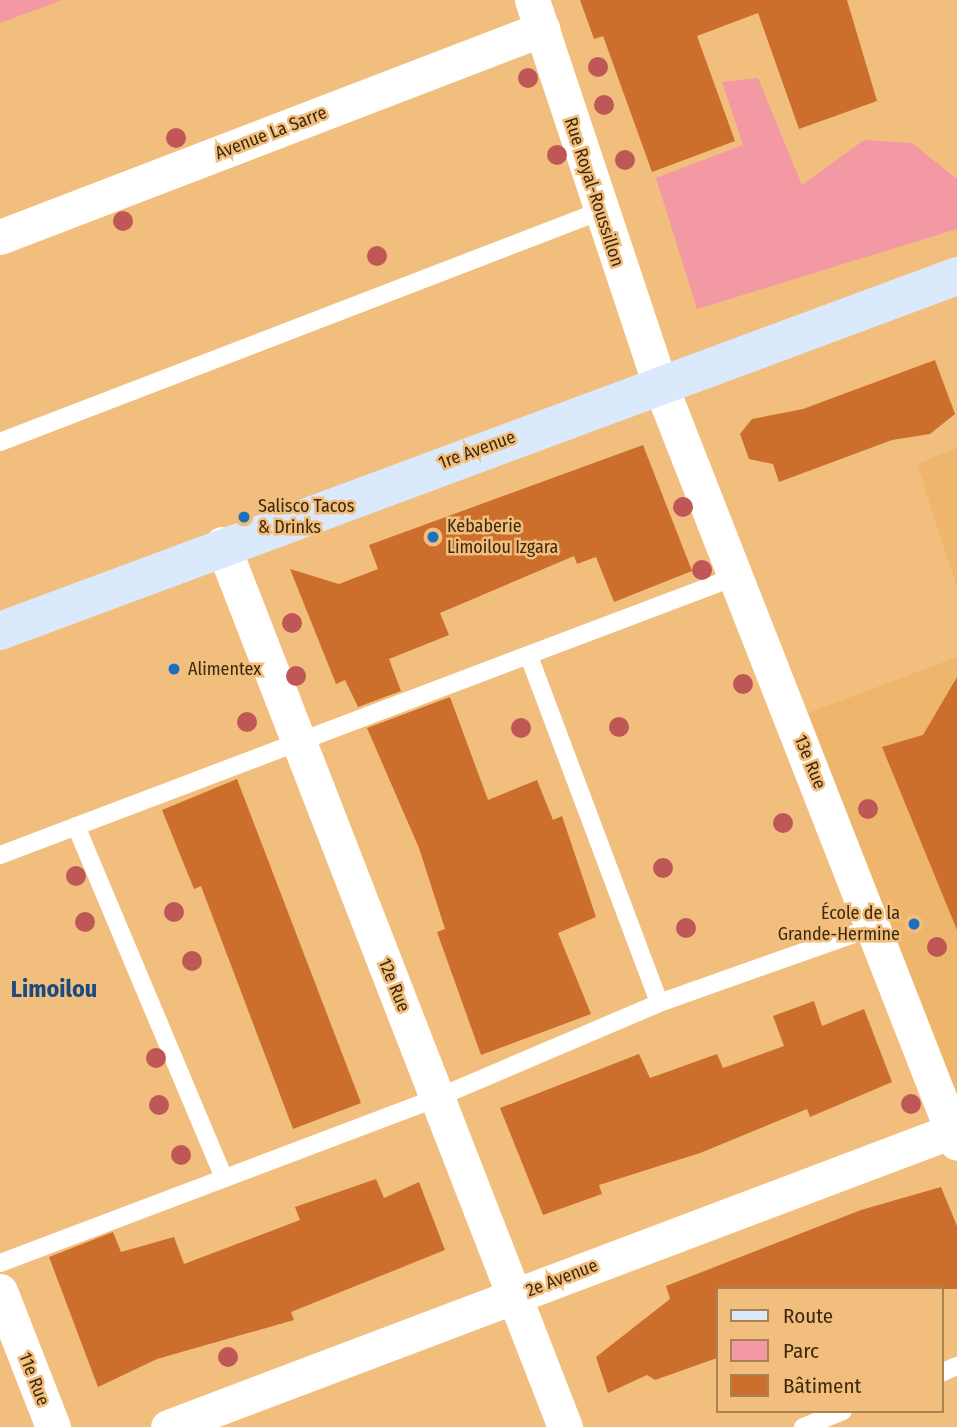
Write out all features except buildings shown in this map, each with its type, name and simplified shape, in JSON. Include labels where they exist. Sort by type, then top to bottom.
[{"type":"street","name":"Rue Royal-Roussillon","points":[[537,14],[598,212],[659,382]]},
{"type":"street","name":"Avenue La Sarre","points":[[0,237],[537,14]]},
{"type":"street","name":"1re Avenue","points":[[0,631],[222,544],[957,275]]},
{"type":"street","name":"13e Rue","points":[[659,382],[956,1134]]},
{"type":"street","name":"12e Rue","points":[[222,544],[565,1427]]},
{"type":"street","name":"2e Avenue","points":[[168,1427],[513,1296],[956,1134]]},
{"type":"street","name":"11e Rue","points":[[0,1291],[53,1427]]},
{"type":"lane","points":[[0,442],[598,212]]},
{"type":"lane","points":[[0,855],[530,659],[737,576]]},
{"type":"lane","points":[[530,659],[659,1003]]},
{"type":"lane","points":[[76,826],[223,1175]]},
{"type":"lane","points":[[0,1263],[223,1175],[439,1097],[659,1003],[876,926]]},
{"type":"lane","points":[[811,1425],[838,1413]]},
{"type":"shaded area","points":[[957,448],[957,588],[917,464]]},
{"type":"shaded area","name":"École de la Grande-Hermine","points":[[957,657],[957,1129],[792,719]]},
{"type":"green space","points":[[0,0],[62,0],[0,23]]},
{"type":"green space","points":[[758,78],[802,185],[864,140],[912,143],[957,179],[957,229],[697,309],[656,178],[743,145],[722,82]]},
{"type":"place","name":"Salisco Tacos & Drinks","points":[[244,517]]},
{"type":"place","name":"Kebaberie Limoilou Izgara","points":[[433,537]]},
{"type":"place","name":"Alimentex","points":[[174,669]]},
{"type":"place","name":"École de la Grande-Hermine","points":[[914,924]]},
{"type":"district","name":"Limoilou","points":[[54,990]]}]
